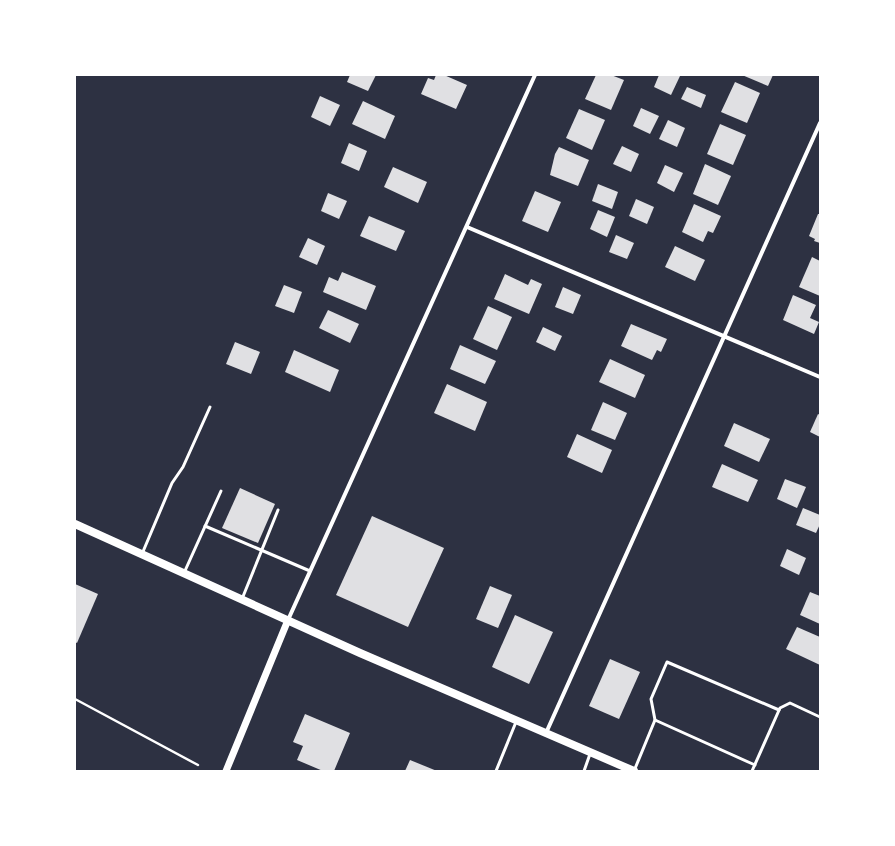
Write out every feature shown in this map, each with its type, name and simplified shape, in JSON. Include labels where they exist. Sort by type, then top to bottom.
[{"type":"main road","points":[[75,524],[367,656],[591,753],[618,768],[634,771]]},
{"type":"street","points":[[226,771],[288,620],[535,75]]},
{"type":"street","points":[[546,733],[820,123]]},
{"type":"street","points":[[467,227],[820,378]]},
{"type":"lane","points":[[142,554],[172,483],[182,467],[210,407]]},
{"type":"lane","points":[[184,573],[221,491]]},
{"type":"lane","points":[[242,599],[278,510]]},
{"type":"lane","points":[[205,526],[310,571]]},
{"type":"lane","points":[[634,771],[655,720],[651,699],[667,662],[779,710]]},
{"type":"lane","points":[[752,771],[780,708],[790,703],[820,717]]},
{"type":"lane","points":[[496,771],[517,720]]},
{"type":"lane","points":[[655,720],[755,765]]},
{"type":"lane","points":[[584,771],[591,753]]},
{"type":"path","points":[[75,699],[198,765]]},
{"type":"building","points":[[350,75],[376,75],[368,91],[347,82]]},
{"type":"building","points":[[436,75],[444,75],[467,85],[456,109],[421,94],[428,78],[434,80]]},
{"type":"building","points":[[596,75],[611,75],[624,80],[611,110],[585,99]]},
{"type":"building","points":[[659,75],[680,76],[671,95],[654,87]]},
{"type":"building","points":[[742,75],[773,75],[768,86]]},
{"type":"building","points":[[735,82],[760,93],[747,123],[721,112]]},
{"type":"building","points":[[687,87],[706,95],[701,108],[681,99]]},
{"type":"building","points":[[320,96],[340,105],[330,126],[311,117]]},
{"type":"building","points":[[363,101],[395,116],[385,139],[352,124]]},
{"type":"building","points":[[641,108],[659,116],[650,134],[633,126]]},
{"type":"building","points":[[579,109],[605,120],[592,150],[566,138]]},
{"type":"building","points":[[668,120],[685,128],[677,147],[659,139]]},
{"type":"building","points":[[720,124],[746,135],[733,165],[707,154]]},
{"type":"building","points":[[349,143],[367,151],[359,171],[341,163]]},
{"type":"building","points":[[622,146],[639,154],[631,172],[613,164]]},
{"type":"building","points":[[559,147],[589,160],[578,186],[550,175],[555,154]]},
{"type":"building","points":[[705,164],[731,176],[718,205],[693,194]]},
{"type":"building","points":[[665,165],[683,173],[674,192],[657,183]]},
{"type":"building","points":[[393,167],[427,182],[418,203],[384,187]]},
{"type":"building","points":[[598,184],[618,192],[612,209],[592,201]]},
{"type":"building","points":[[535,191],[561,202],[548,232],[522,221]]},
{"type":"building","points":[[328,193],[347,201],[339,219],[321,211]]},
{"type":"building","points":[[636,199],[654,207],[647,224],[629,216]]},
{"type":"building","points":[[694,204],[721,216],[713,233],[708,231],[703,242],[682,232]]},
{"type":"building","points":[[598,210],[615,217],[607,237],[590,229]]},
{"type":"building","points":[[818,214],[820,214],[820,243],[814,241],[815,239],[809,236]]},
{"type":"building","points":[[369,216],[405,231],[396,251],[360,236]]},
{"type":"building","points":[[616,235],[634,243],[627,259],[609,252]]},
{"type":"building","points":[[308,238],[325,246],[317,265],[299,257]]},
{"type":"building","points":[[675,246],[705,260],[695,281],[665,267]]},
{"type":"building","points":[[812,257],[820,261],[820,296],[799,287]]},
{"type":"building","points":[[342,272],[376,286],[366,310],[323,292],[329,277],[338,281]]},
{"type":"building","points":[[505,274],[528,285],[531,279],[542,284],[529,314],[494,299]]},
{"type":"building","points":[[284,285],[302,292],[294,313],[275,306]]},
{"type":"building","points":[[563,287],[581,295],[573,314],[555,307]]},
{"type":"building","points":[[793,295],[816,305],[810,318],[819,322],[814,334],[783,320]]},
{"type":"building","points":[[488,306],[512,317],[497,350],[473,339]]},
{"type":"building","points":[[328,310],[359,324],[350,343],[319,328]]},
{"type":"building","points":[[631,324],[667,339],[661,352],[657,350],[652,360],[621,346]]},
{"type":"building","points":[[543,327],[562,336],[555,351],[536,342]]},
{"type":"building","points":[[235,342],[260,352],[251,374],[226,364]]},
{"type":"building","points":[[460,345],[496,361],[485,384],[450,369]]},
{"type":"building","points":[[294,350],[339,370],[330,392],[285,372]]},
{"type":"building","points":[[610,359],[645,375],[635,398],[599,382]]},
{"type":"building","points":[[447,384],[487,402],[475,431],[434,413]]},
{"type":"building","points":[[603,402],[627,413],[615,440],[591,430]]},
{"type":"building","points":[[818,414],[820,415],[820,437],[810,432]]},
{"type":"building","points":[[734,423],[770,439],[759,462],[724,446]]},
{"type":"building","points":[[577,434],[612,450],[602,473],[567,457]]},
{"type":"building","points":[[722,464],[758,480],[748,502],[712,487]]},
{"type":"building","points":[[785,479],[806,487],[797,508],[777,499]]},
{"type":"building","points":[[240,488],[275,504],[258,543],[222,528]]},
{"type":"building","points":[[803,508],[820,515],[820,524],[816,533],[796,525]]},
{"type":"building","points":[[372,516],[444,548],[408,627],[336,595]]},
{"type":"building","points":[[787,549],[806,558],[799,575],[780,566]]},
{"type":"building","points":[[75,584],[98,594],[77,643],[75,642]]},
{"type":"building","points":[[490,586],[512,595],[498,628],[476,619]]},
{"type":"building","points":[[810,592],[820,596],[820,624],[800,615]]},
{"type":"building","points":[[515,615],[553,632],[529,684],[492,667]]},
{"type":"building","points":[[797,627],[820,637],[820,665],[786,649]]},
{"type":"building","points":[[610,659],[640,672],[619,719],[589,706]]},
{"type":"building","points":[[305,714],[350,733],[334,771],[323,771],[297,760],[303,746],[293,742]]},
{"type":"building","points":[[410,760],[437,771],[405,771]]}]
